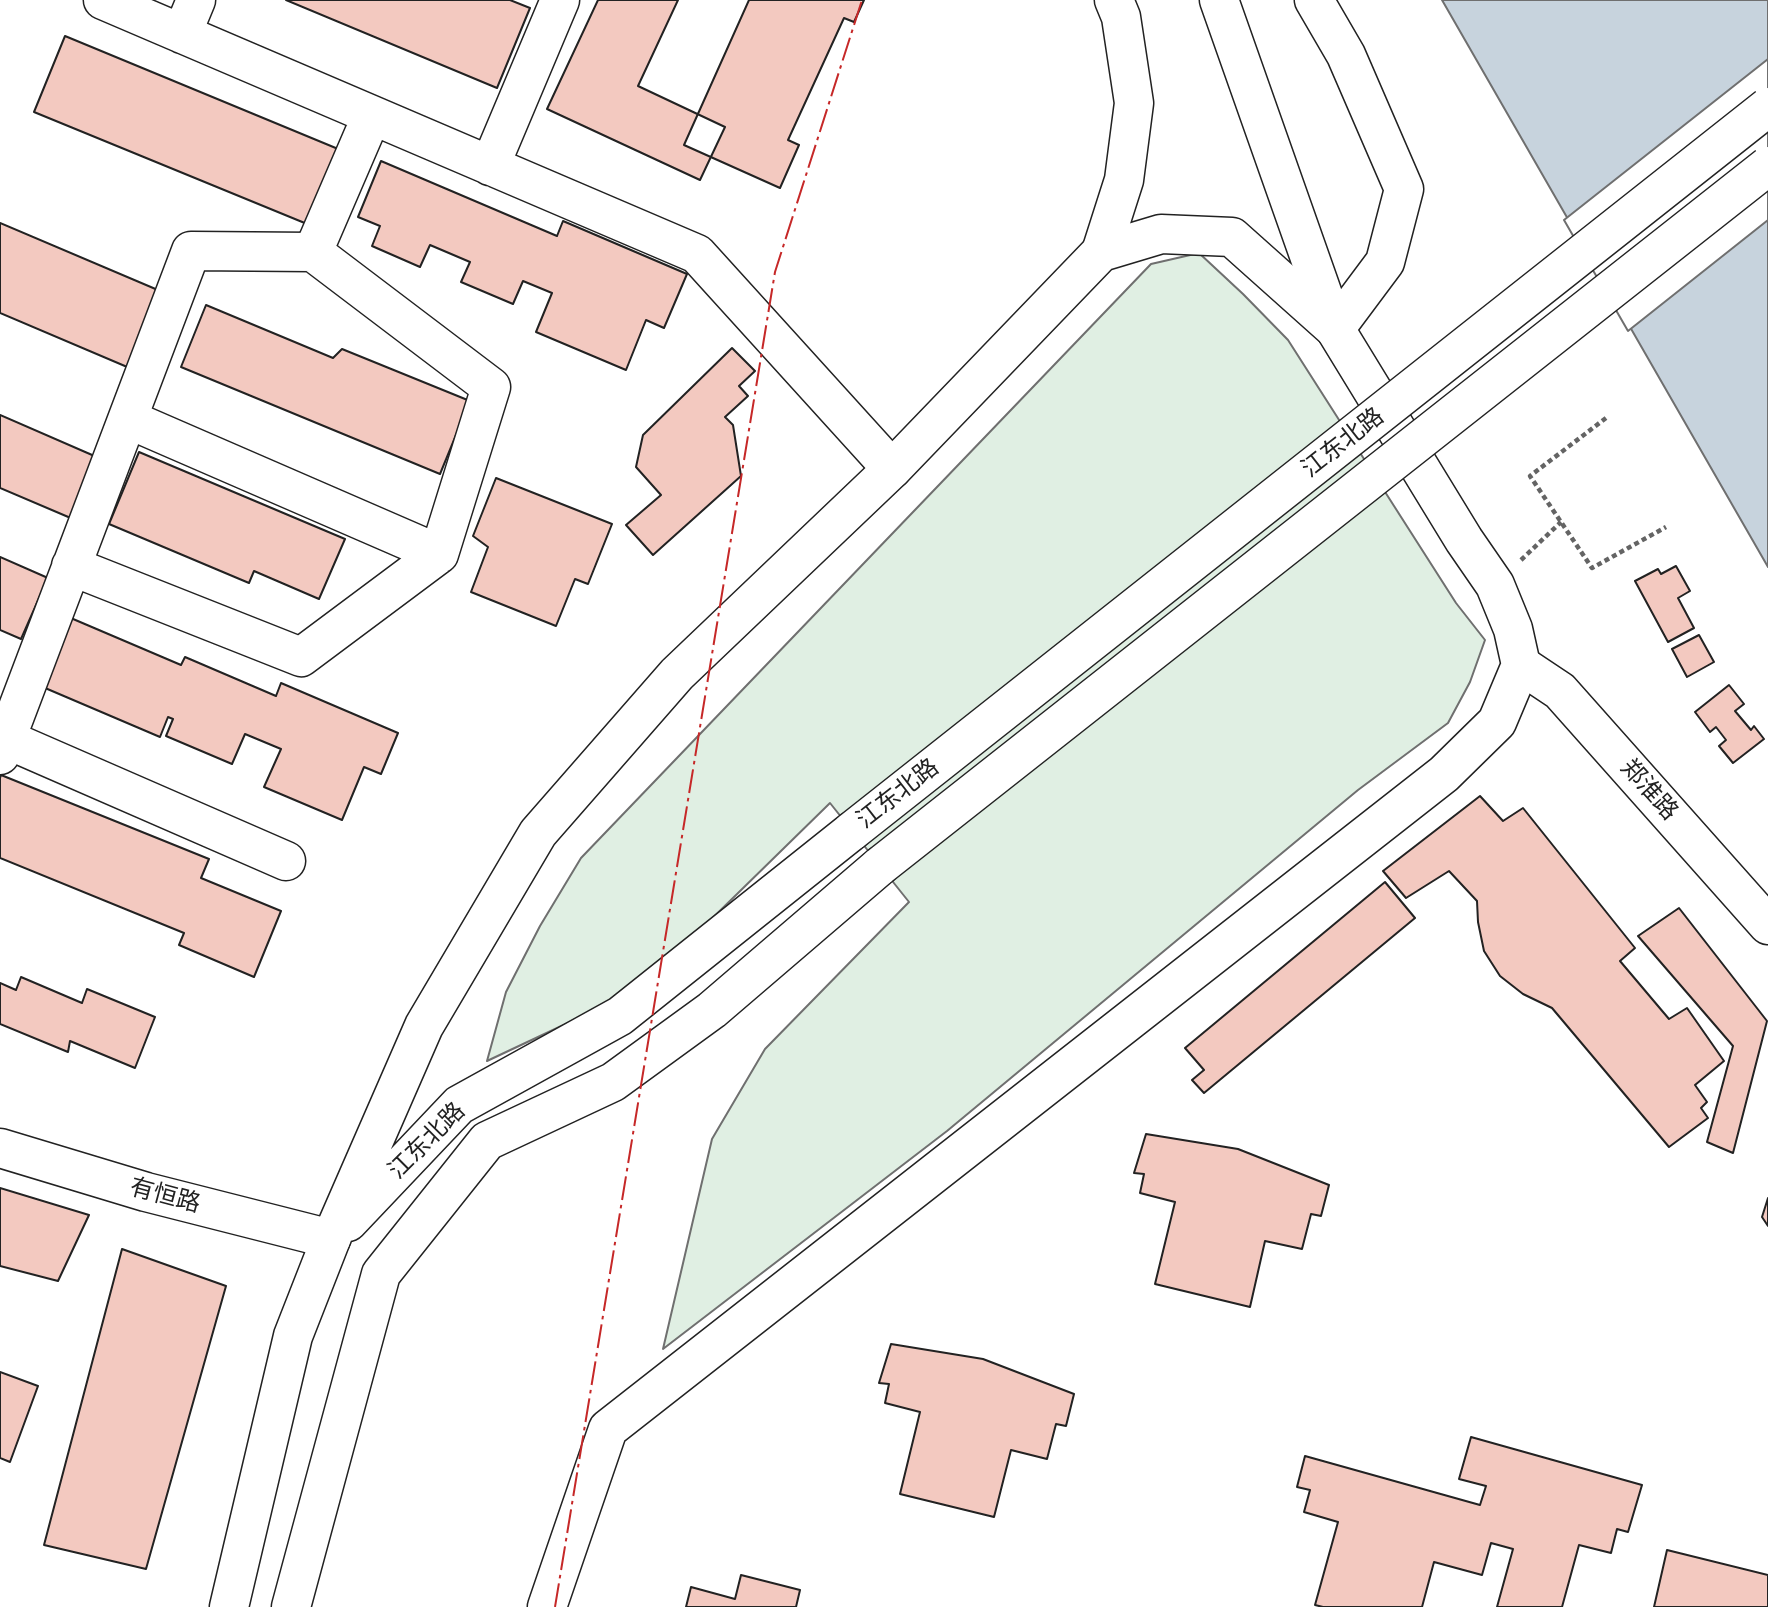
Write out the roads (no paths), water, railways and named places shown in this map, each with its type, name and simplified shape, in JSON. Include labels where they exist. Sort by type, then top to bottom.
[{"type":"main road","points":[[103,0],[189,17],[372,115],[697,254],[892,469]]},
{"type":"main road","points":[[490,166],[560,0]]},
{"type":"main road","points":[[1314,0],[1346,55],[1404,189],[1385,262],[1335,329]]},
{"type":"main road","points":[[547,1607],[608,1429],[1444,774],[1497,722],[1521,665],[1513,629],[1495,585],[1464,540],[1335,329],[1220,2]]},
{"type":"main road","points":[[331,1239],[424,1026],[538,833],[677,674],[892,469],[1101,252],[1124,180],[1134,103],[1118,9]]},
{"type":"main road","name":"江东北路","points":[[229,1607],[293,1336],[331,1239],[459,1105],[620,1016],[1768,107]]},
{"type":"main road","points":[[313,251],[372,115]]},
{"type":"main road","name":"江东北路","points":[[291,1607],[381,1274],[487,1140],[613,1082],[712,1010],[880,866],[1768,166]]},
{"type":"main road","points":[[1101,252],[1161,234],[1232,237],[1335,329]]},
{"type":"main road","points":[[71,566],[301,657],[439,554],[491,387],[313,251],[191,251],[128,419],[71,566],[3,747],[286,862]]},
{"type":"main road","points":[[128,419],[439,554]]},
{"type":"main road","name":"郑淮路","points":[[1521,665],[1560,691],[1768,925]]},
{"type":"main road","name":"有恒路","points":[[0,1148],[146,1192],[331,1239]]}]
